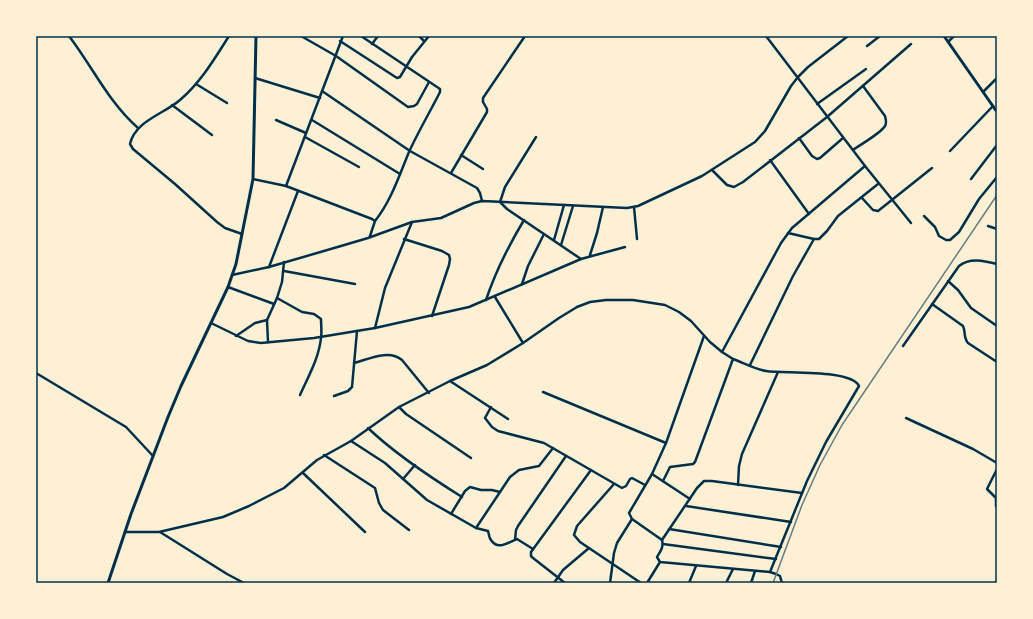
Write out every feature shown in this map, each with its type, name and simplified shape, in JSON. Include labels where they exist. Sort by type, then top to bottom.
[{"type":"street","points":[[69,36],[129,121],[138,128]]},
{"type":"street","points":[[229,36],[196,84],[179,101],[138,128],[131,138],[130,144],[133,149],[217,222],[225,228],[242,234]]},
{"type":"street","points":[[108,583],[125,532],[181,386],[228,287],[232,275],[253,179],[256,36]]},
{"type":"street","points":[[301,36],[336,56],[408,107],[417,104],[429,82]]},
{"type":"street","points":[[286,186],[343,36]]},
{"type":"street","points":[[361,36],[406,67],[439,87],[440,92],[410,151],[382,212],[375,221],[370,237]]},
{"type":"street","points":[[372,44],[378,36]]},
{"type":"street","points":[[419,36],[424,41]]},
{"type":"street","points":[[340,41],[395,78],[400,77],[429,36]]},
{"type":"street","points":[[451,173],[487,112],[483,98],[525,36]]},
{"type":"street","points":[[766,36],[878,184],[911,224]]},
{"type":"street","points":[[232,275],[269,267],[370,237],[412,222],[441,218],[474,203],[482,201],[573,206],[634,207],[696,179],[760,138],[798,77],[808,67],[848,36]]},
{"type":"street","points":[[867,46],[880,36]]},
{"type":"street","points":[[944,36],[997,112]]},
{"type":"street","points":[[948,42],[954,36]]},
{"type":"street","points":[[712,170],[727,185],[734,187],[744,182],[827,116],[911,44]]},
{"type":"street","points":[[818,104],[866,69]]},
{"type":"street","points":[[255,78],[320,98]]},
{"type":"street","points":[[983,92],[997,78]]},
{"type":"street","points":[[196,84],[227,103]]},
{"type":"street","points":[[853,150],[880,131],[886,125],[887,121],[863,86]]},
{"type":"street","points":[[322,91],[410,151],[477,188],[482,201]]},
{"type":"street","points":[[172,106],[212,135]]},
{"type":"street","points":[[950,151],[993,106]]},
{"type":"street","points":[[276,120],[306,132]]},
{"type":"street","points":[[312,120],[400,174]]},
{"type":"street","points":[[305,137],[359,166]]},
{"type":"street","points":[[500,202],[505,186],[536,137]]},
{"type":"street","points":[[799,138],[812,156],[817,159],[843,138]]},
{"type":"street","points":[[971,180],[997,145]]},
{"type":"street","points":[[461,155],[483,169]]},
{"type":"street","points":[[770,160],[809,214]]},
{"type":"street","points":[[722,352],[781,243],[788,233],[865,166]]},
{"type":"street","points":[[862,198],[875,211],[878,211],[932,168]]},
{"type":"street","points":[[924,216],[935,227],[939,236],[946,240],[950,240],[959,232],[979,199],[997,177]]},
{"type":"street","points":[[253,179],[298,190],[375,221]]},
{"type":"street","points":[[788,233],[819,239],[838,216],[878,184]]},
{"type":"street","points":[[269,267],[298,190]]},
{"type":"street","points":[[500,202],[507,209],[581,258]]},
{"type":"street","points":[[554,240],[564,205]]},
{"type":"street","points":[[561,245],[573,206]]},
{"type":"street","points":[[590,256],[604,207]]},
{"type":"street","points":[[634,207],[637,239]]},
{"type":"street","points":[[486,301],[494,280],[524,220]]},
{"type":"street","points":[[375,328],[385,288],[412,222]]},
{"type":"street","points":[[988,226],[997,229]]},
{"type":"street","points":[[522,284],[528,266],[544,234]]},
{"type":"street","points":[[404,239],[442,251],[449,255],[449,265],[432,316]]},
{"type":"street","points":[[750,366],[793,276],[814,239]]},
{"type":"street","points":[[211,323],[248,341],[268,342],[321,337],[375,328],[469,307],[486,301],[581,258],[625,247]]},
{"type":"street","points":[[903,346],[948,280],[964,262],[969,261],[997,264]]},
{"type":"street","points":[[268,342],[267,320],[277,298],[282,282],[284,262]]},
{"type":"street","points":[[284,271],[355,284]]},
{"type":"street","points":[[948,280],[958,290],[971,308],[997,326]]},
{"type":"street","points":[[228,287],[274,304]]},
{"type":"street","points":[[495,297],[523,343]]},
{"type":"street","points":[[277,298],[302,312],[319,316],[321,319],[321,337],[316,360],[300,395]]},
{"type":"street","points":[[125,532],[160,532],[230,514],[284,488],[324,456],[351,440],[399,407],[450,381],[487,365],[577,307],[590,302],[606,300],[633,300],[665,305],[679,312],[691,321],[704,336],[722,352],[733,359],[750,366],[778,372],[836,374],[854,381],[859,386],[826,442],[802,493],[770,572]]},
{"type":"street","points":[[932,304],[963,326],[965,340],[968,343],[997,362]]},
{"type":"street","points":[[236,336],[254,322],[267,320]]},
{"type":"street","points":[[334,396],[350,389],[357,331]]},
{"type":"street","points":[[704,336],[666,443],[652,474],[629,513],[629,516],[662,542],[776,559]]},
{"type":"street","points":[[354,363],[383,355],[390,354],[397,356],[429,393]]},
{"type":"street","points":[[663,481],[670,467],[693,464],[695,462],[733,359]]},
{"type":"street","points":[[738,485],[739,466],[742,454],[778,372]]},
{"type":"street","points":[[36,373],[126,427],[154,456]]},
{"type":"street","points":[[450,381],[508,419]]},
{"type":"street","points":[[543,392],[666,443]]},
{"type":"street","points":[[399,407],[406,414],[471,458]]},
{"type":"street","points":[[491,407],[485,418],[492,427],[498,431],[538,441],[554,448],[622,488],[624,488],[632,478],[645,485]]},
{"type":"street","points":[[906,418],[973,449],[997,463]]},
{"type":"street","points":[[368,428],[385,443],[415,465],[462,496]]},
{"type":"street","points":[[351,440],[385,463],[427,500],[476,528],[488,531],[490,540],[498,545],[520,540],[533,549]]},
{"type":"street","points":[[476,528],[514,473],[519,470],[539,466],[554,448]]},
{"type":"street","points":[[324,456],[375,488],[379,504],[383,510],[409,530]]},
{"type":"street","points":[[515,540],[518,526],[566,456]]},
{"type":"street","points":[[403,479],[415,465]]},
{"type":"street","points":[[565,583],[533,558],[531,556],[531,552],[591,470]]},
{"type":"street","points":[[996,506],[996,498],[987,489],[997,470]]},
{"type":"street","points":[[302,473],[365,532]]},
{"type":"street","points":[[652,474],[690,499]]},
{"type":"street","points":[[660,562],[657,558],[662,542],[669,529],[686,506],[696,488],[704,481],[802,493]]},
{"type":"street","points":[[614,484],[586,515],[575,531],[574,535],[576,538],[641,583]]},
{"type":"street","points":[[451,514],[462,496],[470,487],[500,492]]},
{"type":"street","points":[[686,506],[790,522]]},
{"type":"street","points":[[610,583],[612,563],[617,543],[632,519]]},
{"type":"street","points":[[669,529],[781,547]]},
{"type":"street","points":[[160,532],[244,583]]},
{"type":"street","points":[[554,583],[572,561],[590,548]]},
{"type":"street","points":[[660,562],[770,572],[780,576],[782,583]]},
{"type":"street","points":[[648,583],[660,562]]},
{"type":"street","points":[[688,583],[696,566]]},
{"type":"street","points":[[726,583],[732,569]]},
{"type":"street","points":[[750,583],[755,571]]},
{"type":"railway","points":[[773,583],[802,505],[820,465],[842,425],[997,195]]}]
